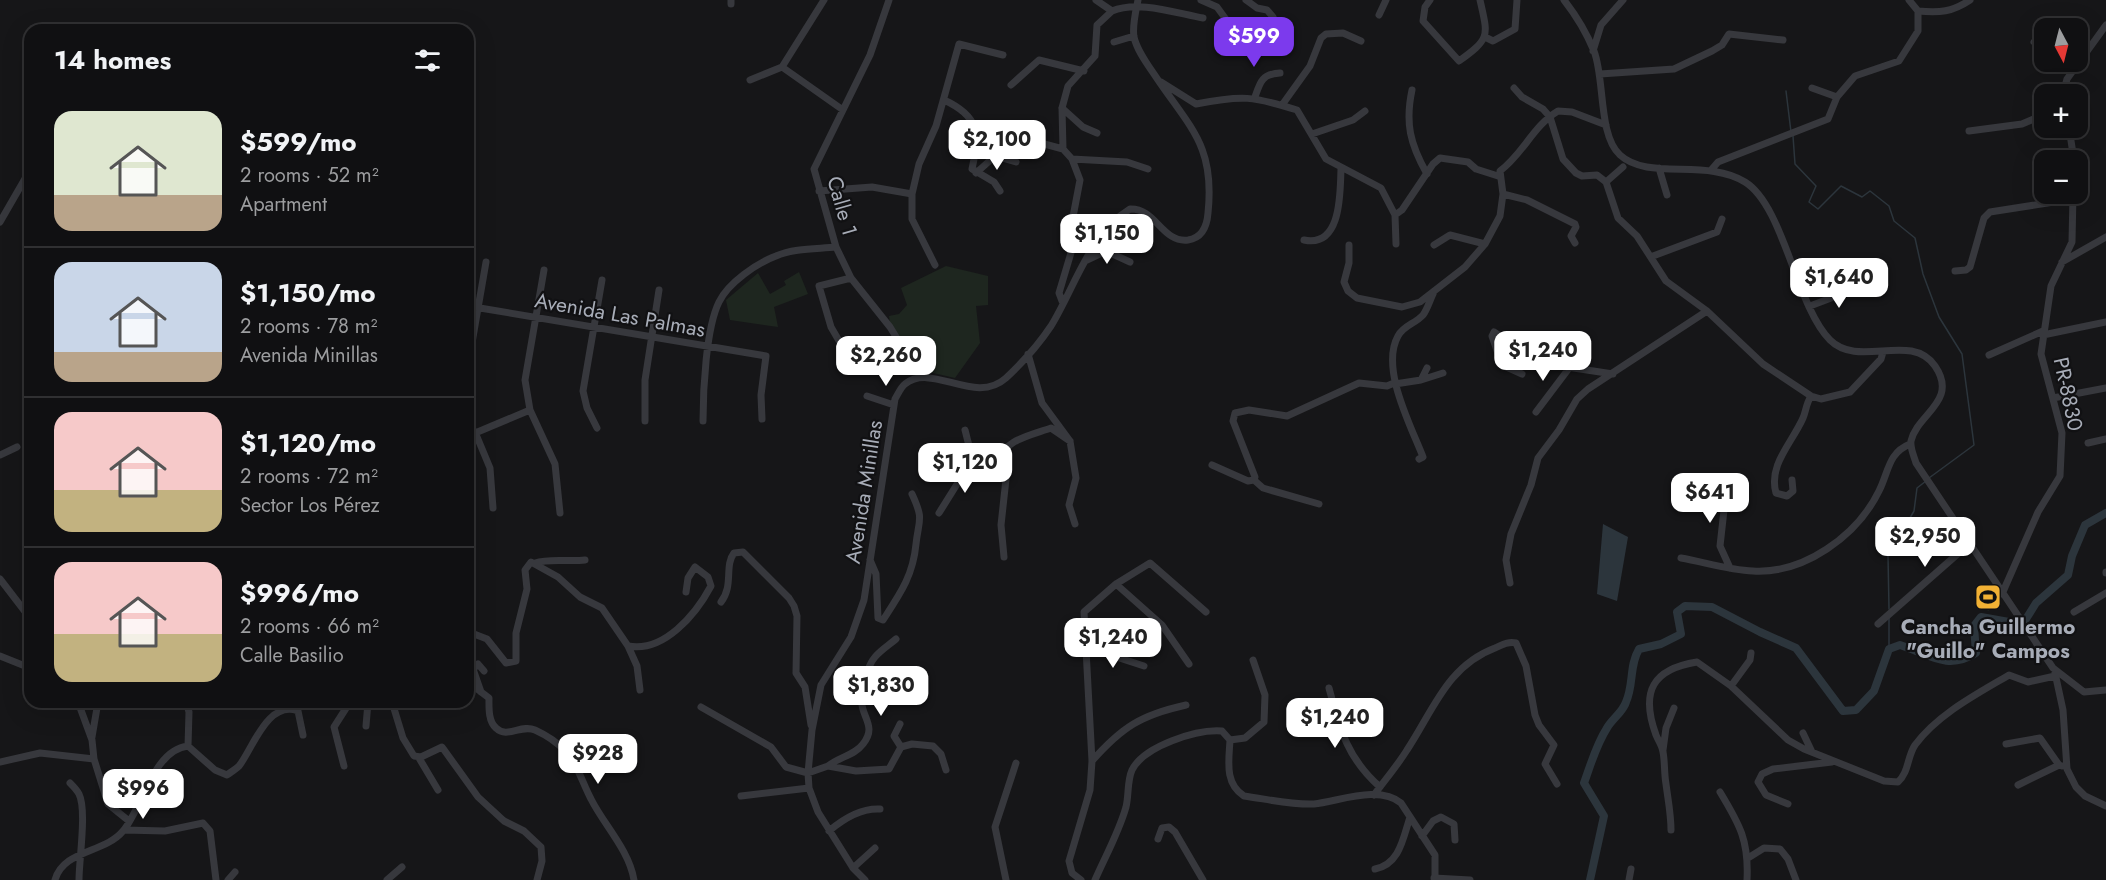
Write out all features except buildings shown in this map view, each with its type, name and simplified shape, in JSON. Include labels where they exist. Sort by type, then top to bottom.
[{"type":"street","points":[[750,80],[782,67],[824,0]]},
{"type":"street","name":"Calle 1","points":[[889,0],[870,55],[814,169],[836,247],[851,278],[890,327],[920,376]]},
{"type":"street","points":[[1096,0],[1112,11]]},
{"type":"street","points":[[1201,0],[1217,7],[1244,44]]},
{"type":"street","points":[[1246,0],[1257,8],[1267,10],[1273,17]]},
{"type":"street","points":[[1379,15],[1386,0]]},
{"type":"street","points":[[1430,0],[1425,7],[1424,21],[1442,45],[1459,61],[1480,45],[1485,37],[1487,25],[1481,4],[1473,0]]},
{"type":"street","points":[[1485,37],[1493,41],[1515,29],[1517,0]]},
{"type":"street","points":[[1564,0],[1593,51],[1600,74],[1608,135],[1618,154],[1633,164],[1659,168],[1712,169],[1731,174],[1748,183],[1765,202],[1810,306],[1829,339],[1837,346],[1855,353],[1906,350],[1920,354],[1934,365],[1940,378],[1938,404],[1915,431],[1910,444],[1892,455],[1879,492],[1854,526],[1827,549],[1802,562],[1772,571],[1752,572],[1681,558]]},
{"type":"street","points":[[1593,51],[1601,26],[1623,0]]},
{"type":"street","points":[[1712,169],[1718,162],[1828,120],[1837,97],[1855,76],[1899,61],[1918,31],[1918,11],[1909,0]]},
{"type":"street","points":[[1918,11],[1944,13],[1955,10],[1970,0]]},
{"type":"street","points":[[920,376],[977,388],[999,384],[1051,326],[1084,261],[1116,218],[1130,209],[1148,213],[1174,238],[1186,240],[1197,237],[1203,231],[1207,221],[1211,183],[1207,160],[1200,141],[1141,54],[1134,36],[1138,3]]},
{"type":"street","points":[[1063,149],[1062,108],[1068,86],[1095,56],[1096,25],[1112,11],[1138,3],[1203,18]]},
{"type":"street","points":[[2088,50],[2106,25]]},
{"type":"street","points":[[1281,105],[1310,66],[1321,38],[1326,34],[1343,33],[1360,41]]},
{"type":"street","points":[[1600,74],[1674,69],[1722,45],[1729,34],[1783,40]]},
{"type":"street","points":[[1114,42],[1134,36]]},
{"type":"street","points":[[935,265],[912,219],[912,194],[920,164],[944,100],[959,44],[1004,55]]},
{"type":"street","points":[[1011,85],[1039,60],[1084,70]]},
{"type":"street","points":[[782,67],[843,110]]},
{"type":"street","points":[[1255,97],[1262,78],[1269,74],[1280,74]]},
{"type":"street","points":[[1159,81],[1171,85],[1196,104],[1227,98],[1255,97],[1297,110],[1326,159],[1380,188],[1395,215],[1395,244]]},
{"type":"street","points":[[1514,88],[1522,97],[1550,117],[1563,159],[1582,176],[1597,176],[1606,182],[1618,218],[1653,256],[1666,281],[1707,311],[1763,364],[1810,396],[1821,399],[1850,392],[1881,359],[1883,352]]},
{"type":"street","points":[[1812,88],[1837,97]]},
{"type":"street","points":[[1412,90],[1407,113],[1411,139],[1427,174]]},
{"type":"street","points":[[944,100],[963,109],[971,118],[977,146],[972,169],[994,182],[1000,191]]},
{"type":"street","points":[[1062,108],[1089,131],[1097,133]]},
{"type":"street","points":[[1312,134],[1353,120],[1365,111]]},
{"type":"street","points":[[1349,245],[1349,263],[1344,282],[1348,291],[1357,298],[1402,307],[1420,302],[1465,267],[1485,244],[1500,216],[1503,194],[1498,176],[1500,171],[1550,117],[1558,111],[1572,112],[1606,125]]},
{"type":"street","points":[[1969,131],[2022,124],[2034,119]]},
{"type":"street","points":[[1015,136],[1063,149],[1072,159],[1080,180],[1072,222],[1073,246],[1059,293],[1062,301]]},
{"type":"street","points":[[976,173],[995,156],[1016,162]]},
{"type":"street","points":[[1395,215],[1416,192],[1433,164],[1445,158],[1453,162],[1468,162],[1476,169],[1498,176]]},
{"type":"street","points":[[1072,159],[1127,162],[1148,169]]},
{"type":"street","points":[[1606,182],[1623,167]]},
{"type":"street","points":[[1659,168],[1667,195]]},
{"type":"street","points":[[1304,240],[1322,238],[1338,220],[1341,169]]},
{"type":"street","points":[[0,222],[24,180]]},
{"type":"street","points":[[819,192],[872,187],[912,194]]},
{"type":"street","points":[[1503,194],[1527,200],[1575,224],[1576,227],[1571,236],[1575,243]]},
{"type":"street","points":[[1955,271],[1966,270],[1970,267],[1984,218],[1990,212],[2034,204]]},
{"type":"street","name":"PR-8830","points":[[2002,594],[2038,512],[2060,476],[2062,433],[2041,354],[2055,270],[2062,262],[2072,242],[2073,204]]},
{"type":"street","points":[[1653,256],[1717,232],[1722,219]]},
{"type":"street","points":[[1434,245],[1450,235],[1485,244]]},
{"type":"street","points":[[2062,262],[2106,237]]},
{"type":"street","points":[[703,421],[703,386],[709,346],[718,304],[724,292],[738,280],[778,255],[836,247]]},
{"type":"street","points":[[1084,261],[1106,251],[1130,262]]},
{"type":"street","points":[[474,331],[486,262]]},
{"type":"street","points":[[544,270],[525,380],[530,410],[555,464],[560,513]]},
{"type":"street","points":[[851,278],[819,286],[831,327],[856,370]]},
{"type":"street","points":[[597,428],[587,408],[583,391],[602,280]]},
{"type":"street","points":[[1810,306],[1860,288]]},
{"type":"street","points":[[645,421],[645,380],[659,290]]},
{"type":"street","points":[[1419,459],[1423,457],[1395,383],[1394,351],[1397,338],[1405,327],[1423,315],[1434,292]]},
{"type":"street","name":"Avenida Las Palmas","points":[[474,307],[766,356],[761,395],[762,419]]},
{"type":"street","points":[[1510,583],[1506,560],[1511,534],[1531,485],[1538,459],[1559,430],[1577,399],[1662,338],[1707,311]]},
{"type":"street","points":[[1989,355],[2043,333],[2106,322]]},
{"type":"street","points":[[1522,374],[1502,364],[1492,336],[1494,332],[1541,363],[1613,374]]},
{"type":"street","points":[[1028,354],[1042,403],[1070,441],[1076,478],[1069,505],[1075,524]]},
{"type":"street","points":[[1536,412],[1569,367]]},
{"type":"street","points":[[1421,380],[1427,368]]},
{"type":"street","points":[[1319,504],[1263,488],[1254,480],[1253,465],[1233,421],[1235,412],[1249,410],[1287,416],[1359,383],[1387,386],[1421,380],[1443,373]]},
{"type":"street","name":"Avenida Minillas","points":[[865,880],[853,868],[829,831],[809,788],[812,730],[821,685],[850,637],[864,600],[894,405],[905,384],[920,376]]},
{"type":"street","points":[[2053,398],[2106,388]]},
{"type":"street","points":[[867,396],[894,405]]},
{"type":"street","points":[[1792,480],[1793,491],[1787,496],[1776,494],[1773,482],[1785,448],[1804,417],[1810,396]]},
{"type":"street","points":[[493,507],[490,468],[476,432],[530,410]]},
{"type":"street","points":[[965,430],[976,461],[982,468],[994,465],[1004,449],[1015,440],[1051,428],[1070,441]]},
{"type":"street","points":[[2088,443],[2106,439]]},
{"type":"street","points":[[1910,444],[1916,463],[2054,672],[2084,692],[2106,690]]},
{"type":"street","points":[[0,455],[17,447]]},
{"type":"street","points":[[939,513],[949,494],[976,461]]},
{"type":"street","points":[[994,465],[1006,479],[1001,525],[1004,557]]},
{"type":"street","points":[[1212,465],[1248,481],[1254,480]]},
{"type":"street","points":[[1730,568],[1720,546],[1726,492],[1731,478]]},
{"type":"street","points":[[870,560],[876,574],[878,618],[883,620],[903,591],[914,566],[921,519],[912,494]]},
{"type":"street","points":[[1878,624],[1969,544]]},
{"type":"street","points":[[721,602],[729,588],[729,559],[734,553],[743,552],[789,598],[797,616],[796,673],[805,687],[812,730]]},
{"type":"street","points":[[474,634],[488,639],[506,663],[516,661],[516,633],[527,589],[525,570],[531,562],[545,560],[563,563],[585,560]]},
{"type":"street","points":[[535,563],[558,577],[580,597],[602,608],[628,646],[637,666],[640,690]]},
{"type":"street","points":[[1081,880],[1072,873],[1069,861],[1090,790],[1092,761],[1090,681],[1085,652],[1084,612],[1145,563],[1155,566],[1206,612]]},
{"type":"street","points":[[628,646],[640,648],[675,632],[704,598],[711,586],[708,577],[695,567],[688,578],[686,592]]},
{"type":"street","points":[[0,579],[24,610]]},
{"type":"street","points":[[1116,584],[1162,624],[1189,664]]},
{"type":"street","points":[[2074,612],[2106,593]]},
{"type":"street","points":[[701,707],[771,747],[786,767],[808,773],[853,753],[866,740],[869,720],[862,705],[867,673],[875,657],[896,639]]},
{"type":"street","points":[[1374,795],[1406,752],[1450,678],[1463,665],[1483,653],[1510,642],[1516,643],[1526,666],[1539,725],[1554,745],[1545,764],[1557,784]]},
{"type":"street","points":[[1085,652],[1101,652],[1144,666]]},
{"type":"street","points":[[1731,686],[1750,660],[1751,653]]},
{"type":"street","points":[[0,656],[24,666]]},
{"type":"street","points":[[1230,740],[1245,738],[1264,722],[1265,694],[1253,660]]},
{"type":"street","points":[[1663,750],[1655,734],[1650,703],[1652,688],[1661,673],[1697,662],[1731,686],[1788,740],[1884,781],[1898,782],[1905,775],[1909,755],[1916,744],[1937,722],[1966,701],[2009,675],[2028,682],[2054,672]]},
{"type":"street","points":[[474,668],[478,663],[484,670]]},
{"type":"street","points":[[474,672],[481,692]]},
{"type":"street","points":[[2054,672],[2063,710],[2067,769],[2076,787],[2085,796],[2106,806]]},
{"type":"street","points":[[474,687],[489,698],[491,722],[497,730],[507,733],[524,727],[533,729],[554,740],[566,752],[582,775],[591,800],[610,828],[634,880]]},
{"type":"street","points":[[1329,688],[1351,754],[1361,769],[1380,787]]},
{"type":"street","points":[[1092,761],[1130,723],[1157,711],[1186,705]]},
{"type":"street","points":[[80,708],[92,740],[94,759],[108,804],[129,821]]},
{"type":"street","points":[[92,740],[97,708]]},
{"type":"street","points":[[188,708],[188,746]]},
{"type":"street","points":[[344,766],[334,727],[346,708]]},
{"type":"street","points":[[366,726],[368,708]]},
{"type":"street","points":[[394,708],[403,738],[414,756],[419,758],[438,790]]},
{"type":"street","points":[[1671,830],[1672,810],[1666,786],[1663,750],[1666,728],[1674,708]]},
{"type":"street","points":[[188,746],[215,770],[227,775],[239,767],[259,730],[281,712],[292,709],[298,711],[303,735]]},
{"type":"street","points":[[900,724],[894,736],[901,747]]},
{"type":"street","points":[[1095,880],[1126,808],[1131,772],[1139,759],[1153,749],[1205,730],[1222,731],[1230,740],[1229,775],[1235,790],[1244,796],[1313,804],[1374,795],[1394,798],[1410,817],[1435,855],[1434,879],[1470,880]]},
{"type":"street","points":[[1803,733],[1812,752]]},
{"type":"street","points":[[2006,744],[2032,737],[2040,738],[2060,765],[2067,769]]},
{"type":"street","points":[[828,766],[856,771],[889,769],[901,747],[912,744],[933,746],[940,754],[946,770]]},
{"type":"street","points":[[55,880],[63,864],[109,845],[124,830],[165,757],[188,746]]},
{"type":"street","points":[[419,758],[442,747],[478,796],[504,821],[524,831],[541,847],[542,861],[537,880]]},
{"type":"street","points":[[0,762],[40,753],[94,759]]},
{"type":"street","points":[[1788,804],[1766,795],[1758,782],[1762,774],[1773,769],[1835,761]]},
{"type":"street","points":[[1006,880],[995,827],[1016,764]]},
{"type":"street","points":[[2018,785],[2060,765]]},
{"type":"street","points":[[70,783],[79,794],[80,801],[82,830],[79,880]]},
{"type":"street","points":[[741,796],[809,788]]},
{"type":"street","points":[[1720,792],[1743,831],[1748,858],[1747,880]]},
{"type":"street","points":[[829,831],[840,822],[869,808],[880,809]]},
{"type":"street","points":[[1375,869],[1382,867],[1397,856],[1410,817]]},
{"type":"street","points":[[1422,836],[1433,821],[1441,817],[1454,824],[1455,840]]},
{"type":"street","points":[[124,830],[165,831],[203,823],[210,831],[216,880]]},
{"type":"street","points":[[1158,839],[1162,828],[1169,827],[1175,832],[1203,880]]},
{"type":"street","points":[[853,868],[875,848]]},
{"type":"street","points":[[1748,858],[1764,848],[1780,849],[1788,859],[1796,880]]},
{"type":"street","points":[[387,880],[402,867]]},
{"type":"street","points":[[1629,880],[1631,869]]},
{"type":"street","points":[[228,880],[234,872]]},
{"type":"shaded area","points":[[946,266],[988,276],[988,305],[976,306],[980,343],[955,378],[920,370],[890,323],[889,316],[899,314],[907,305],[901,288]]},
{"type":"shaded area","points":[[799,272],[808,294],[774,307],[778,327],[730,320],[726,300],[758,273],[770,294],[786,285],[784,281]]},
{"type":"shaded area","points":[[1603,524],[1628,537],[1617,601],[1597,594]]},
{"type":"shaded area","name":"Cancha Guillermo \"Guillo\" Campos","points":[[1989,584],[2001,603],[1988,611],[1976,592]]},
{"type":"waterway","points":[[1786,91],[1791,132]]},
{"type":"waterway","points":[[1793,136],[1795,164],[1816,186],[1809,202],[1818,209],[1841,186],[1862,197],[1870,191],[1889,206],[1894,221],[1915,238],[1923,274],[1939,317],[1962,354],[1974,445],[1929,478]]},
{"type":"waterway","points":[[1889,609],[1888,556],[1914,511],[1917,488],[1926,481]]},
{"type":"waterway","points":[[2026,619],[2036,603],[2068,575],[2072,556],[2085,525],[2106,513]]},
{"type":"waterway","points":[[1590,880],[1604,816],[1584,783],[1603,734],[1625,706],[1639,649],[1661,644],[1681,634],[1677,612],[1685,606],[1712,607],[1796,648],[1843,711],[1856,710],[1874,691],[1889,649],[1900,645],[1938,659],[1956,661],[1976,653],[1974,626],[1981,617],[2009,622]]},
{"type":"waterway","points":[[1889,617],[1889,649]]},
{"type":"place","name":"Cancha Guillermo \"Guillo\" Campos","points":[[1988,597]]}]
